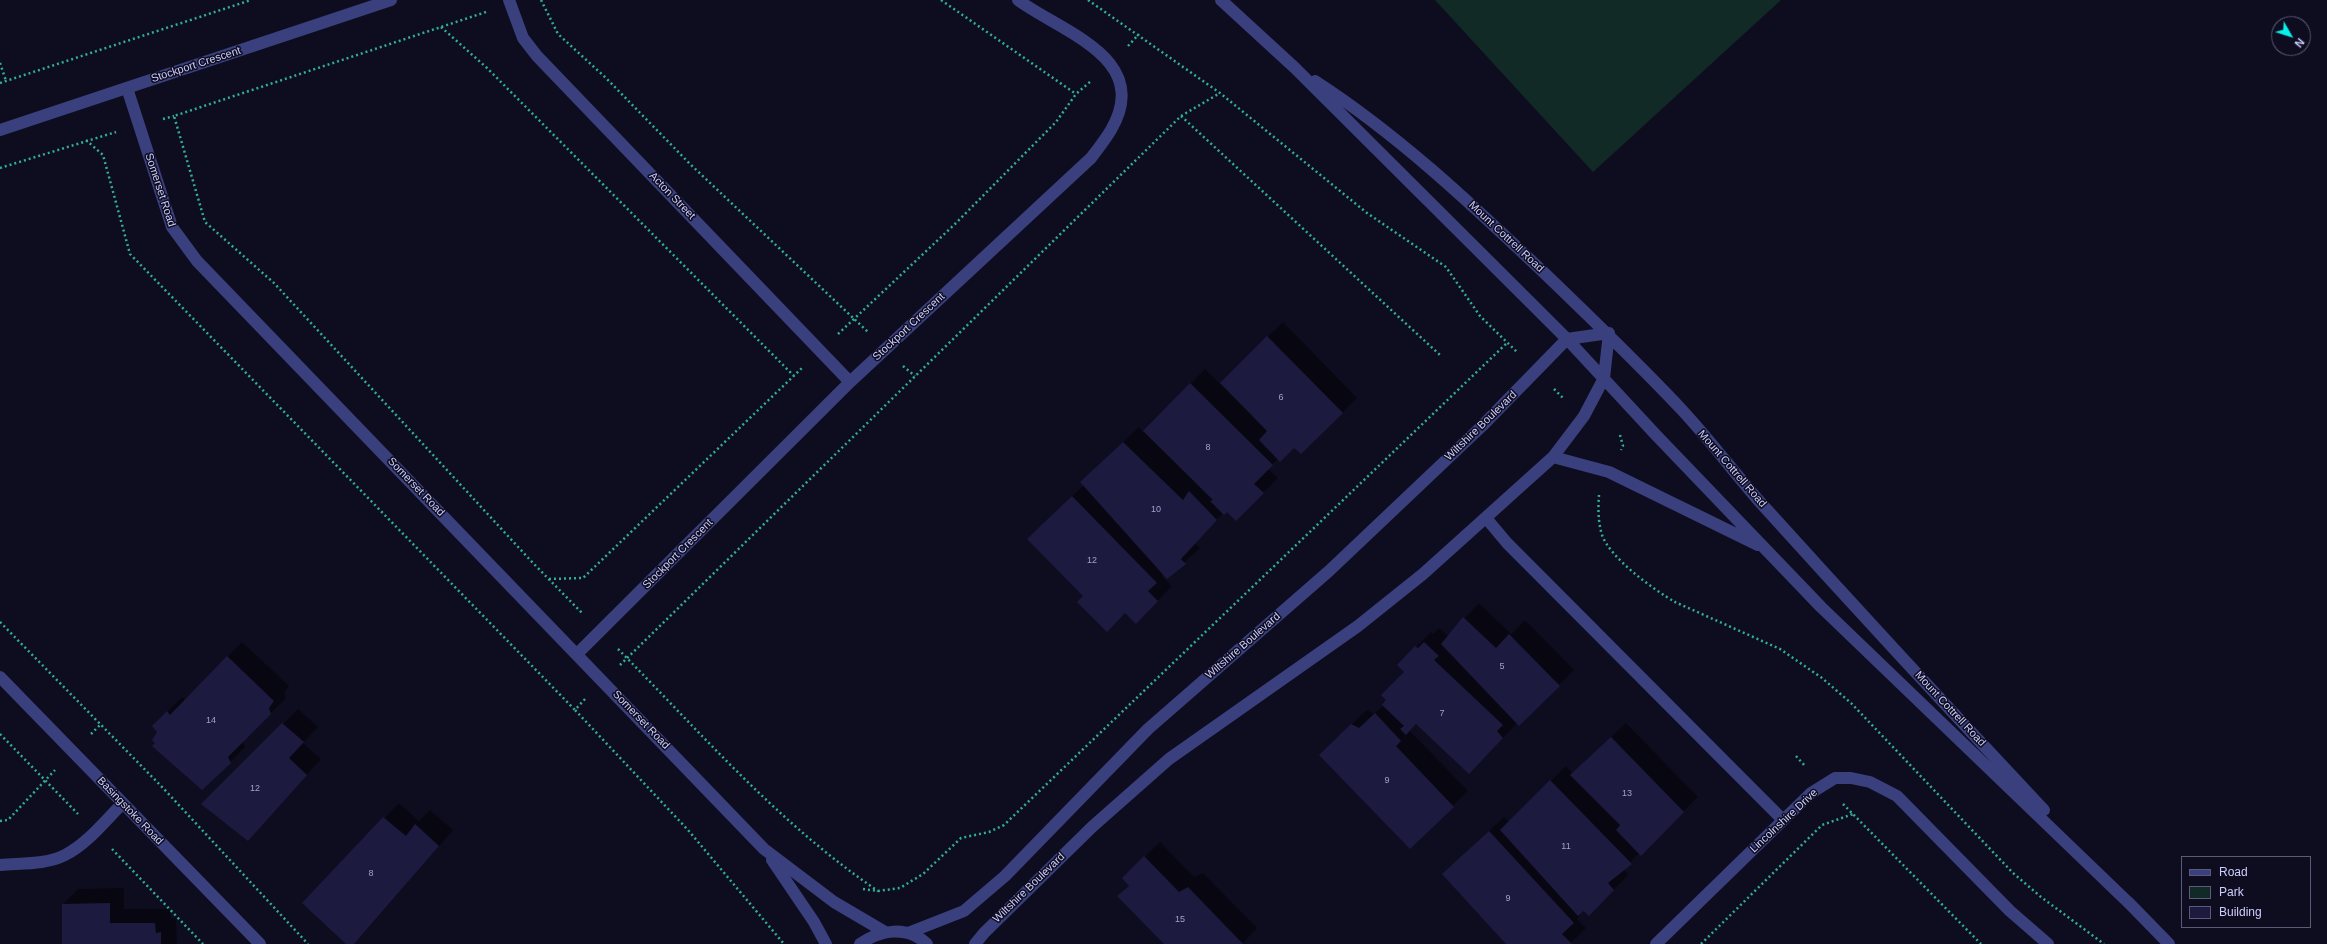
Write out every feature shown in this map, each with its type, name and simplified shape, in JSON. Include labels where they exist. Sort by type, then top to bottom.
[{"type":"street","name":"Stockport Crescent","points":[[0,130],[391,0]]},
{"type":"street","name":"Stockport Crescent","points":[[577,654],[850,382],[1091,158],[1111,130],[1117,117],[1121,99],[1121,84],[1110,63],[1092,45],[1037,14],[1018,0]]},
{"type":"street","name":"Mount Cottrell Road","points":[[1221,0],[1295,68],[1567,339],[1821,607],[2133,907]]},
{"type":"street","name":"Acton Street","points":[[510,2],[523,38],[538,56],[850,382]]},
{"type":"street","name":"Mount Cottrell Road","points":[[1295,68],[1336,95],[1432,170],[1490,221],[1609,333],[1684,412],[1748,488],[1838,589],[2169,944]]},
{"type":"street","name":"Somerset Road","points":[[127,88],[172,227],[183,244],[764,849],[841,906],[885,932]]},
{"type":"street","points":[[1567,339],[1609,333],[1604,378]]},
{"type":"street","name":"Wiltshire Boulevard","points":[[908,933],[964,911],[1005,876],[1148,729],[1329,571],[1536,372],[1567,339]]},
{"type":"street","name":"Wiltshire Boulevard","points":[[975,944],[984,933],[1092,827],[1168,759],[1358,626],[1423,574],[1486,518],[1553,457],[1584,416],[1604,378]]},
{"type":"street","points":[[1553,457],[1609,472],[1766,549]]},
{"type":"street","points":[[1486,518],[1507,544],[1783,820]]},
{"type":"street","name":"Basingstoke Road","points":[[0,677],[260,944]]},
{"type":"street","name":"Lincolnshire Drive","points":[[1656,944],[1811,793],[1835,778],[1851,778],[1870,782],[1897,796],[2010,911],[2048,944]]},
{"type":"street","points":[[0,865],[41,861],[64,856],[85,841],[122,804]]},
{"type":"street","name":"Somerset Road","points":[[764,849],[814,922],[826,944]]},
{"type":"street","points":[[860,944],[872,936],[885,932],[908,933],[927,944]]},
{"type":"path","points":[[0,83],[252,0]]},
{"type":"path","points":[[541,0],[558,34],[606,78],[690,164],[915,376]]},
{"type":"path","points":[[941,0],[1076,94]]},
{"type":"path","points":[[1088,0],[1220,93],[1367,213],[1446,267],[1480,316],[1508,342],[1536,372],[1584,416],[1616,430],[1621,437],[1623,446],[1620,455],[1599,492],[1599,521],[1602,536],[1620,559],[1664,595],[1675,602],[1780,649],[1828,682],[1851,703],[2013,873],[2041,897],[2104,944]]},
{"type":"path","points":[[0,168],[86,140],[174,116],[441,27],[510,2]]},
{"type":"path","points":[[441,27],[487,68],[794,376]]},
{"type":"path","points":[[0,63],[6,81]]},
{"type":"path","points":[[575,710],[1181,116],[1220,93]]},
{"type":"path","points":[[174,116],[206,222],[274,283],[532,562],[785,820],[850,872],[878,891]]},
{"type":"path","points":[[1181,116],[1440,355]]},
{"type":"path","points":[[86,140],[103,155],[130,254],[575,710],[688,830],[784,944]]},
{"type":"path","points":[[841,906],[862,889],[878,891],[900,888],[923,874],[961,838],[988,832],[1004,825],[1508,342]]},
{"type":"path","points":[[0,622],[163,788],[308,944]]},
{"type":"path","points":[[0,821],[8,820],[100,725]]},
{"type":"path","points":[[1796,756],[1981,944]]},
{"type":"path","points":[[1701,944],[1822,825],[1853,814]]},
{"type":"green space","points":[[1435,0],[1781,0],[1593,172]]},
{"type":"building","points":[[1267,336],[1343,413],[1301,454],[1294,448],[1280,462],[1259,440],[1267,431],[1220,383]]},
{"type":"building","points":[[1190,383],[1273,465],[1254,484],[1264,493],[1236,521],[1227,512],[1224,515],[1210,501],[1213,500],[1143,431]]},
{"type":"building","points":[[1123,442],[1183,500],[1189,491],[1217,520],[1181,559],[1186,564],[1167,579],[1080,482]]},
{"type":"building","points":[[1072,496],[1157,583],[1148,591],[1158,601],[1136,624],[1125,613],[1107,632],[1077,602],[1083,596],[1027,539]]},
{"type":"building","points":[[1463,617],[1496,648],[1509,634],[1560,686],[1519,726],[1441,644]]},
{"type":"building","points":[[1424,642],[1439,656],[1434,660],[1503,725],[1497,731],[1503,738],[1469,774],[1416,724],[1406,735],[1400,729],[1404,726],[1382,705],[1386,700],[1381,695],[1404,672],[1397,665],[1415,646],[1418,648]]},
{"type":"building","points":[[227,656],[274,701],[269,708],[271,714],[228,757],[231,763],[202,790],[152,746],[155,743],[152,740],[157,732],[152,726],[167,711],[170,715]]},
{"type":"building","points":[[1375,713],[1401,741],[1396,746],[1454,807],[1410,849],[1319,755],[1351,724],[1359,728]]},
{"type":"building","points":[[282,723],[304,742],[289,758],[307,775],[248,841],[201,804]]},
{"type":"building","points":[[1611,737],[1684,812],[1641,856],[1616,830],[1620,825],[1570,775]]},
{"type":"building","points":[[1550,780],[1632,864],[1608,883],[1614,890],[1589,916],[1584,911],[1578,916],[1500,830]]},
{"type":"building","points":[[383,817],[406,836],[415,824],[439,846],[354,944],[346,944],[302,903]]},
{"type":"building","points":[[1489,831],[1574,923],[1562,934],[1572,944],[1506,944],[1442,874]]},
{"type":"building","points":[[1144,856],[1179,892],[1188,887],[1243,944],[1164,944],[1117,896],[1129,886],[1122,878]]},
{"type":"building","points":[[110,903],[110,923],[155,923],[156,933],[161,932],[161,944],[62,944],[62,904]]}]
